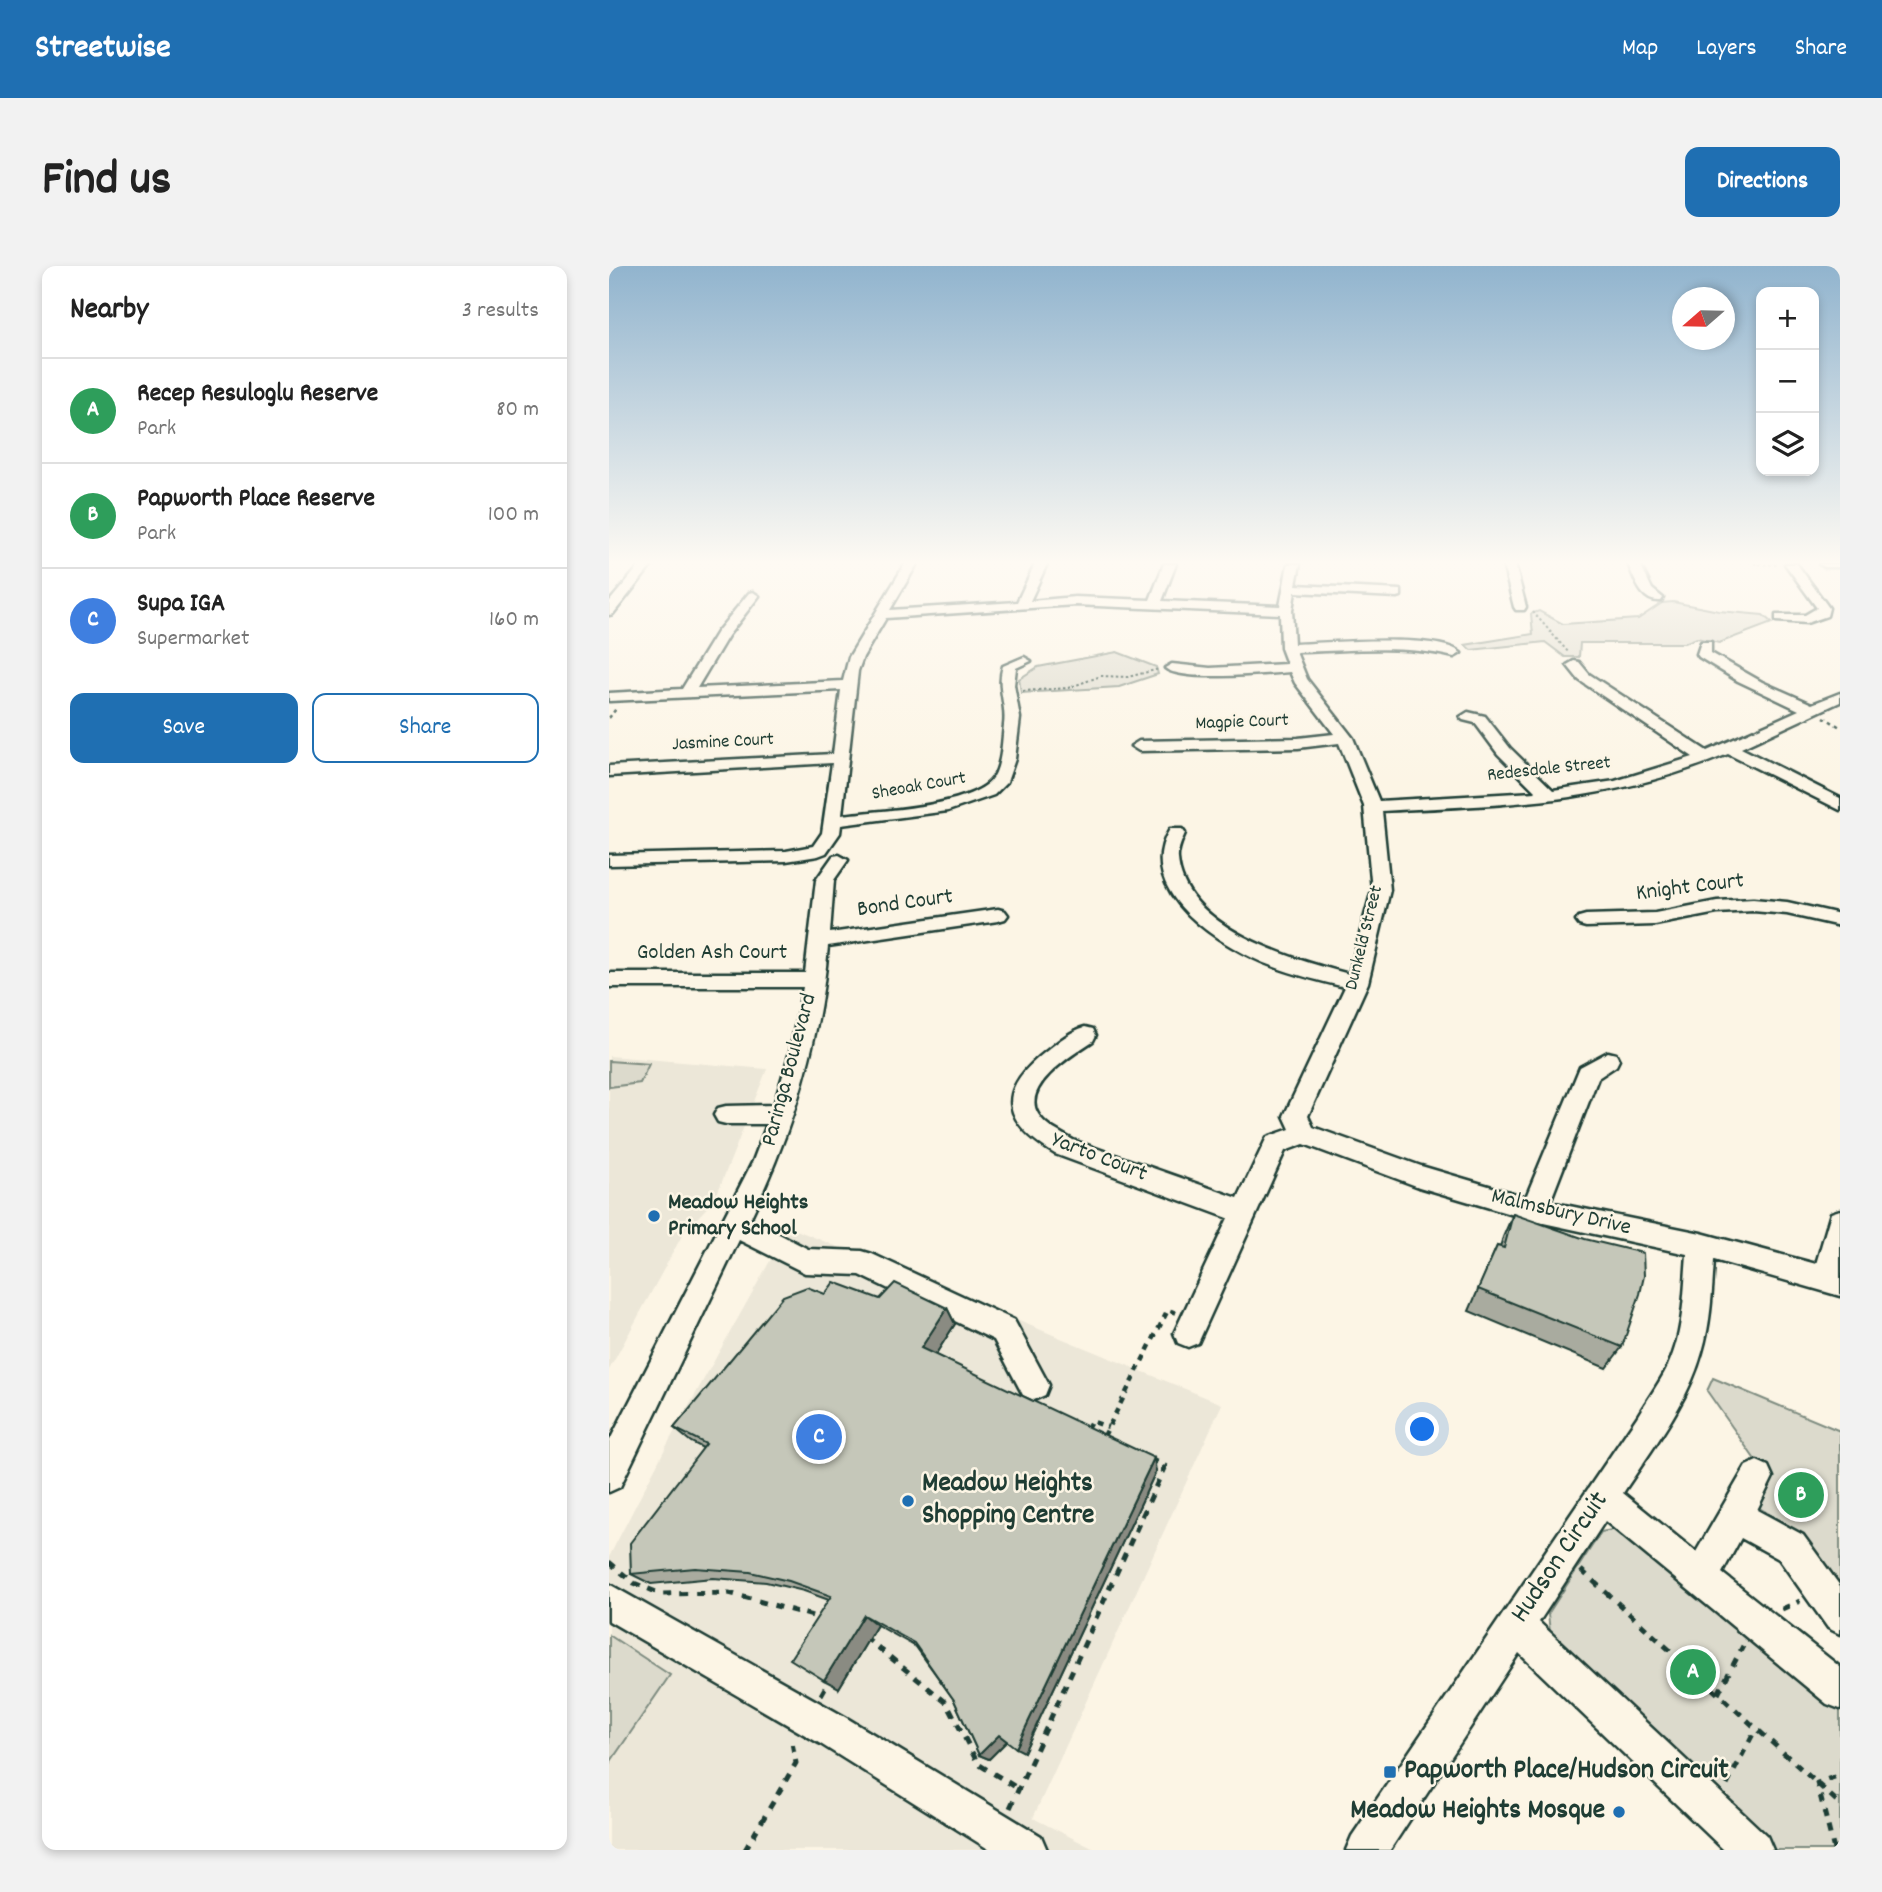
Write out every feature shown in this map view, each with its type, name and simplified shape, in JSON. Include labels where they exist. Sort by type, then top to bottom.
[{"type":"street","points":[[687,693],[720,638]]},
{"type":"street","name":"Paringa Boulevard","points":[[609,1476],[765,1161],[782,1114],[801,1052],[815,980],[826,852],[849,685],[856,657],[867,638]]},
{"type":"street","name":"Dunkeld Street","points":[[1287,638],[1293,668],[1345,738],[1373,806],[1381,890],[1357,983],[1300,1125]]},
{"type":"street","points":[[1706,645],[1705,654],[1728,670],[1766,691],[1812,710]]},
{"type":"street","points":[[1287,648],[1415,646],[1445,648],[1454,653]]},
{"type":"street","name":"Sheoak Court","points":[[609,860],[786,856],[826,852],[947,806],[967,803],[991,791],[999,782],[1010,741],[1013,716],[1005,684],[1010,666],[1024,661]]},
{"type":"street","points":[[1574,665],[1584,677],[1703,756]]},
{"type":"street","points":[[1172,668],[1210,671],[1293,668]]},
{"type":"street","points":[[609,696],[849,685]]},
{"type":"street","name":"Redesdale Street","points":[[1373,806],[1548,795],[1597,789],[1649,777],[1727,747],[1840,697]]},
{"type":"street","points":[[1468,717],[1480,719],[1504,751],[1548,795]]},
{"type":"street","name":"Magpie Court","points":[[1139,746],[1298,743],[1345,738]]},
{"type":"street","points":[[1727,747],[1840,805]]},
{"type":"street","name":"Jasmine Court","points":[[609,771],[840,758]]},
{"type":"street","points":[[1176,833],[1168,856],[1172,878],[1184,901],[1199,915],[1269,957],[1357,983]]},
{"type":"street","name":"Knight Court","points":[[1586,921],[1655,919],[1717,907],[1753,905],[1787,908],[1840,920]]},
{"type":"street","name":"Bond Court","points":[[819,941],[1001,915]]},
{"type":"street","name":"Golden Ash Court","points":[[609,980],[815,980]]},
{"type":"street","name":"Yarto Court","points":[[1085,1035],[1047,1060],[1033,1076],[1021,1108],[1029,1125],[1064,1147],[1244,1212]]},
{"type":"street","points":[[1534,1210],[1588,1073],[1608,1060]]},
{"type":"street","points":[[726,1115],[782,1114]]},
{"type":"street","points":[[1191,1327],[1276,1144],[1300,1125]]},
{"type":"street","name":"Malmsbury Drive","points":[[1300,1125],[1419,1176],[1534,1210],[1701,1245],[1833,1280]]},
{"type":"street","points":[[1833,1280],[1840,1222]]},
{"type":"street","points":[[734,1224],[805,1261],[862,1263],[1004,1330],[1034,1385]]},
{"type":"street","name":"Hudson Circuit","points":[[1366,1850],[1648,1427],[1680,1372],[1690,1346],[1697,1307],[1701,1245]]},
{"type":"street","points":[[1701,1577],[1757,1477]]},
{"type":"street","points":[[1602,1497],[1840,1690]]},
{"type":"street","points":[[1735,1516],[1791,1547],[1840,1616]]},
{"type":"street","points":[[609,1601],[832,1730],[1013,1842]]},
{"type":"street","points":[[1516,1625],[1753,1850]]},
{"type":"path","points":[[1558,638],[1569,652],[1574,665]]},
{"type":"path","points":[[1007,693],[1068,688],[1101,676],[1129,677],[1155,669],[1172,668]]},
{"type":"path","points":[[1115,1443],[1103,1437],[1168,1310],[1191,1327]]},
{"type":"path","points":[[1083,1436],[1091,1421],[1108,1427]]},
{"type":"path","points":[[1013,1842],[1019,1789],[1165,1466],[1140,1455]]},
{"type":"path","points":[[1563,1555],[1840,1804]]},
{"type":"path","points":[[609,1562],[634,1583],[661,1594],[729,1593],[824,1619]]},
{"type":"path","points":[[857,1631],[947,1703],[978,1765],[1019,1789]]},
{"type":"path","points":[[1713,1812],[1756,1728]]},
{"type":"path","points":[[1817,1783],[1840,1776]]},
{"type":"path","points":[[1817,1783],[1834,1850]]},
{"type":"shaded area","points":[[1509,638],[1732,638],[1719,643],[1697,638],[1684,643],[1580,643],[1579,657],[1565,657],[1545,642],[1471,650],[1465,645]]},
{"type":"shaded area","points":[[1117,652],[1156,667],[1158,674],[1119,687],[1021,693],[1019,679],[1038,667]]},
{"type":"shaded area","name":"Meadow Heights Primary School","points":[[609,1056],[767,1069],[715,1199],[684,1232],[609,1370]]},
{"type":"shaded area","points":[[609,1061],[649,1064],[640,1083],[609,1087]]},
{"type":"shaded area","name":"Meadow Heights Shopping Centre","points":[[789,1227],[1222,1404],[1033,1818],[1096,1850],[609,1850],[609,1764],[670,1675],[609,1635],[609,1557],[667,1445]]},
{"type":"shaded area","points":[[1713,1378],[1840,1431],[1840,1593],[1789,1526],[1756,1506],[1758,1464],[1707,1391]]},
{"type":"shaded area","points":[[1623,1528],[1840,1702],[1840,1850],[1775,1850],[1551,1641],[1548,1614],[1601,1532]]},
{"type":"shaded area","points":[[609,1635],[670,1675],[609,1764]]},
{"type":"building","points":[[1513,1214],[1585,1239],[1643,1253],[1644,1276],[1640,1294],[1622,1347],[1478,1289],[1497,1246],[1504,1248]]},
{"type":"building","points":[[834,1282],[880,1299],[895,1283],[947,1308],[921,1348],[1154,1458],[1016,1748],[999,1735],[979,1755],[954,1700],[914,1643],[864,1615],[824,1680],[790,1659],[831,1596],[789,1581],[750,1572],[695,1568],[631,1574],[630,1543],[706,1444],[674,1428],[783,1296],[807,1287],[825,1294]]},
{"type":"place","name":"Meadow Heights Primary School","points":[[654,1216]]},
{"type":"place","name":"Supa IGA","points":[[819,1437]]},
{"type":"place","name":"Papworth Place Reserve","points":[[1801,1495]]},
{"type":"place","name":"Meadow Heights Shopping Centre","points":[[908,1501]]},
{"type":"place","name":"Recep Resuloglu Reserve","points":[[1693,1672]]},
{"type":"place","name":"Papworth Place/Hudson Circuit","points":[[1390,1772]]},
{"type":"place","name":"Meadow Heights Mosque","points":[[1619,1812]]}]
